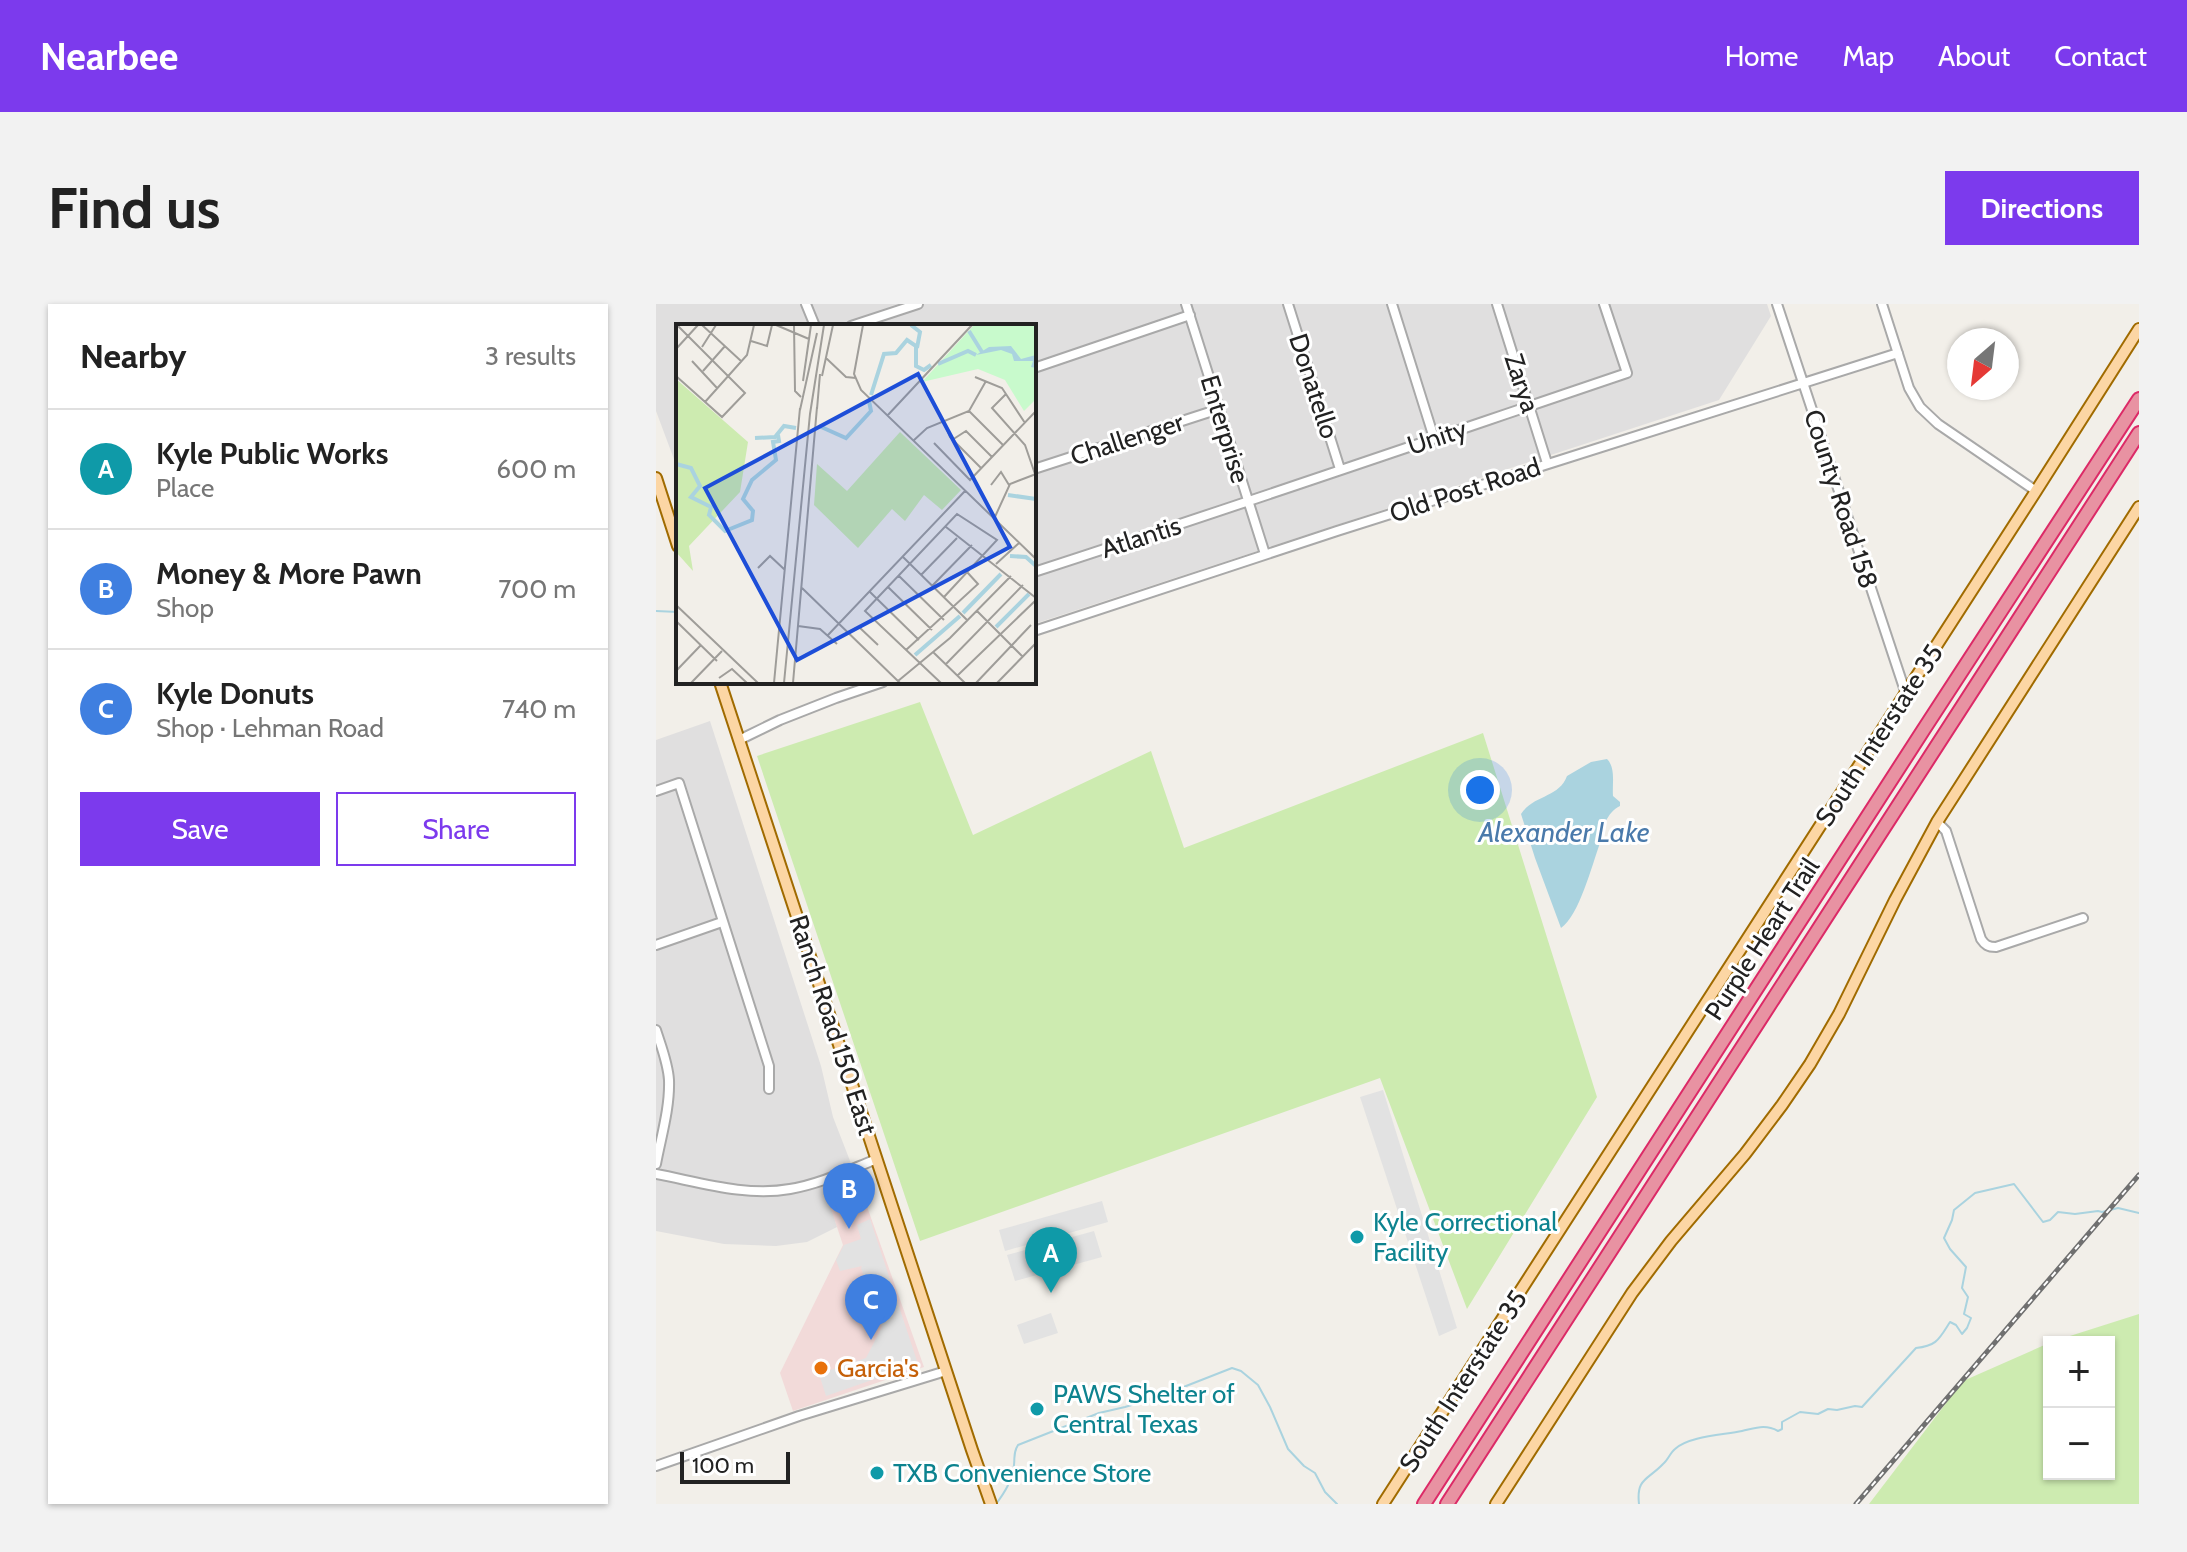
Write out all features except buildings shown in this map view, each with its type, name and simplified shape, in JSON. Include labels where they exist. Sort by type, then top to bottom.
[{"type":"highway","name":"Purple Heart Trail","points":[[1424,1504],[2139,399]]},
{"type":"highway","name":"Purple Heart Trail","points":[[1447,1504],[2139,433]]},
{"type":"main road","name":"South Interstate 35","points":[[1383,1504],[2139,329]]},
{"type":"main road","points":[[656,478],[660,503],[676,541]]},
{"type":"main road","points":[[1496,1504],[1632,1293],[1671,1241],[1745,1154],[1810,1064],[1839,1014],[1900,889],[1937,822],[2139,507]]},
{"type":"main road","name":"Ranch Road 150 East","points":[[721,684],[990,1501]]},
{"type":"street","points":[[806,304],[814,324]]},
{"type":"street","points":[[857,324],[918,304]]},
{"type":"street","name":"Enterprise","points":[[1186,304],[1265,554]]},
{"type":"street","name":"Donatello","points":[[1288,304],[1340,469]]},
{"type":"street","points":[[1392,304],[1434,438]]},
{"type":"street","name":"Zarya","points":[[1497,304],[1547,463]]},
{"type":"street","name":"Unity","points":[[1248,502],[1627,373],[1604,304]]},
{"type":"street","name":"County Road 158","points":[[1777,304],[1906,694]]},
{"type":"street","points":[[1882,304],[1909,388],[1922,409],[1938,424],[2036,491]]},
{"type":"street","points":[[1036,367],[1190,315]]},
{"type":"street","name":"Old Post Road","points":[[1036,630],[1547,463],[1898,353]]},
{"type":"street","name":"Challenger","points":[[1036,468],[1219,409]]},
{"type":"street","name":"Atlantis","points":[[1036,571],[1248,502]]},
{"type":"street","points":[[739,740],[808,709],[877,684]]},
{"type":"street","points":[[656,791],[679,783],[769,1066],[769,1089]]},
{"type":"street","points":[[1937,822],[1946,831],[1984,944],[1996,947],[2083,918]]},
{"type":"street","points":[[656,945],[722,922]]},
{"type":"street","points":[[656,1030],[668,1072],[669,1093],[656,1164]]},
{"type":"street","points":[[656,1174],[735,1189],[779,1191],[816,1182],[877,1159]]},
{"type":"street","points":[[656,1466],[799,1416],[946,1371]]},
{"type":"shaded area","points":[[656,304],[1767,304],[1771,316],[1719,400],[1036,623],[1036,324],[676,324],[676,465],[656,411]]},
{"type":"shaded area","points":[[710,721],[821,1066],[833,1117],[859,1184],[827,1194],[837,1227],[807,1242],[776,1246],[724,1244],[656,1231],[656,740]]},
{"type":"shaded area","points":[[1383,1090],[1457,1328],[1439,1336],[1360,1097]]},
{"type":"shaded area","points":[[859,1184],[924,1367],[793,1411],[780,1373],[843,1245],[826,1194]]},
{"type":"shaded area","points":[[1102,1201],[1108,1222],[1005,1251],[999,1230]]},
{"type":"shaded area","points":[[870,1219],[918,1364],[826,1396],[819,1374],[866,1358],[882,1327],[862,1266],[840,1271],[836,1260],[844,1245],[861,1239],[857,1225]]},
{"type":"shaded area","points":[[1094,1231],[1102,1257],[1015,1281],[1007,1255]]},
{"type":"shaded area","points":[[1051,1313],[1058,1333],[1024,1344],[1017,1325]]},
{"type":"green space","points":[[920,702],[973,835],[1151,751],[1184,848],[1483,733],[1597,1097],[1467,1309],[1380,1078],[920,1241],[757,756]]},
{"type":"green space","points":[[2139,1314],[2139,1504],[1869,1504],[1963,1381],[2043,1346],[2043,1480],[2115,1480],[2115,1336],[2070,1336]]},
{"type":"water","name":"Alexander Lake","points":[[1607,759],[1613,771],[1613,796],[1620,806],[1606,822],[1579,902],[1561,928],[1521,814],[1532,803],[1558,789],[1567,776],[1591,762]]},
{"type":"waterway","points":[[656,611],[676,612]]},
{"type":"waterway","points":[[1639,1504],[1641,1484],[1681,1445],[1756,1428],[1778,1431],[1782,1429],[1782,1422],[1800,1412],[1818,1414],[1828,1409],[1862,1407],[1916,1348],[1937,1341],[1950,1322],[1962,1334],[1971,1318],[1964,1314],[1968,1297],[1962,1288],[1966,1267],[1944,1238],[1954,1210],[1975,1193],[2014,1184],[2043,1222],[2058,1212],[2075,1214],[2118,1208],[2139,1213]]},
{"type":"waterway","points":[[996,1504],[1010,1481],[1018,1445],[1099,1413],[1158,1397],[1232,1368],[1241,1371],[1258,1385],[1288,1449],[1315,1473],[1325,1492],[1337,1504]]},
{"type":"railway","points":[[1856,1504],[2139,1175]]},
{"type":"place","name":"Money & More Pawn","points":[[849,1229]]},
{"type":"place","name":"Kyle Correctional Facility","points":[[1357,1237]]},
{"type":"place","name":"Kyle Public Works","points":[[1051,1293]]},
{"type":"place","name":"Kyle Donuts","points":[[871,1340]]},
{"type":"place","name":"Garcia's","points":[[821,1368]]},
{"type":"place","name":"PAWS Shelter of Central Texas","points":[[1037,1409]]},
{"type":"place","name":"TXB Convenience Store","points":[[877,1473]]}]
